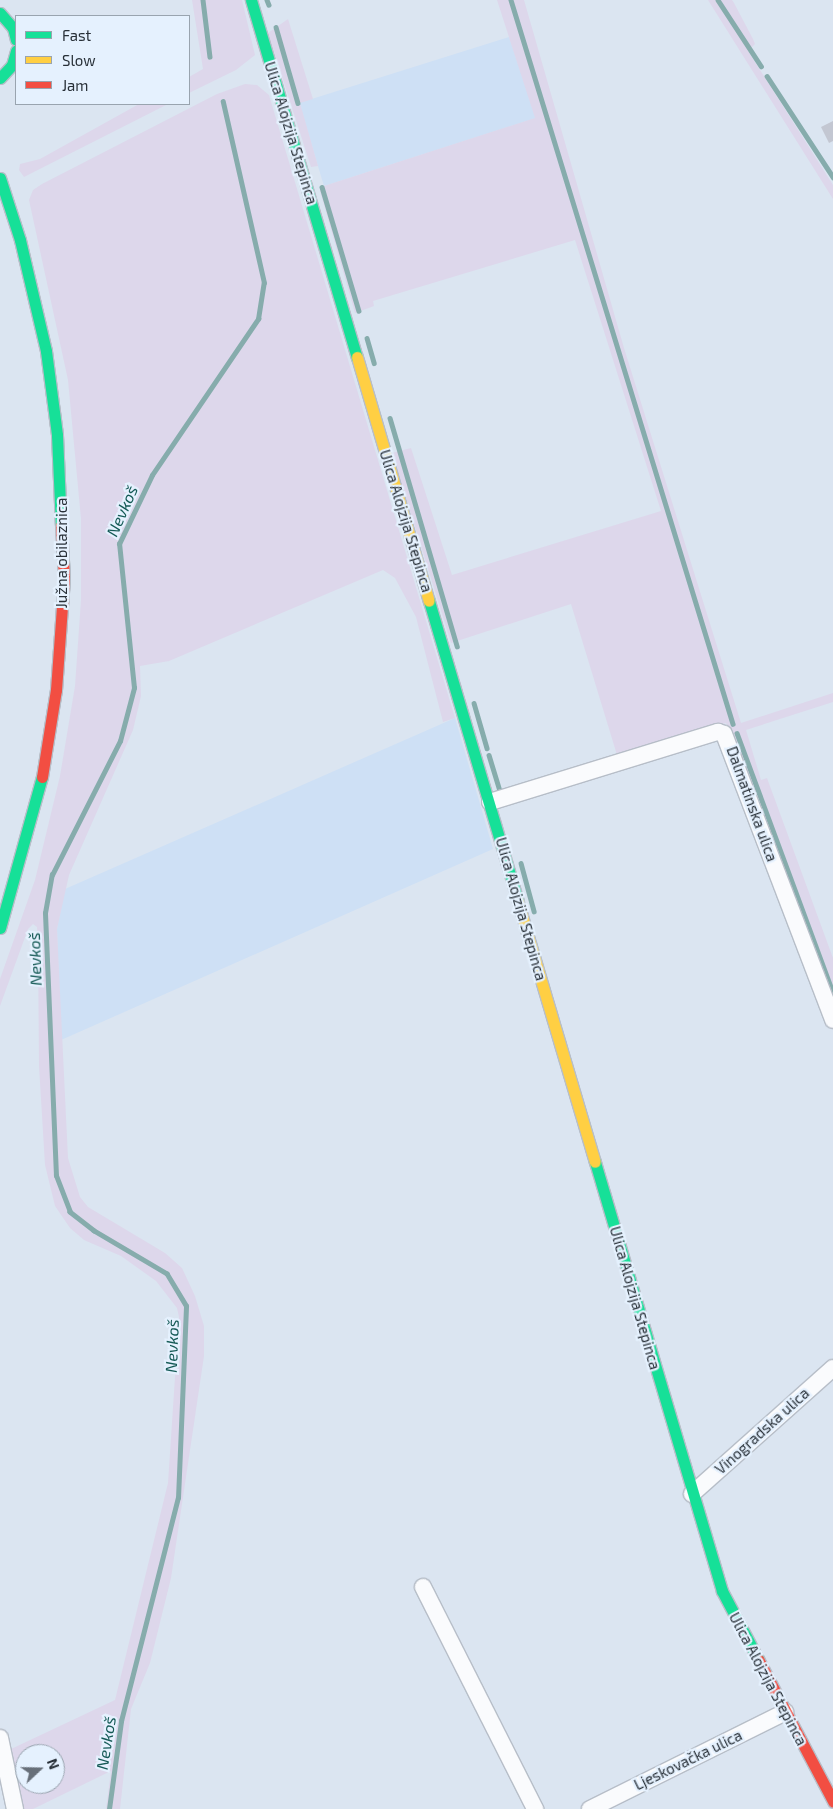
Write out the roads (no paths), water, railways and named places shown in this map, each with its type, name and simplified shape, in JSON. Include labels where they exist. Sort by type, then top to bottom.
[{"type":"main road","name":"Ulica Alojzija Stepinca","points":[[251,0],[490,802],[722,1591],[833,1801]]},
{"type":"main road","points":[[0,13],[13,28],[15,36]]},
{"type":"main road","points":[[0,78],[12,65],[15,54]]},
{"type":"main road","name":"Južna obilaznica","points":[[0,178],[20,240],[46,352],[57,435],[64,578],[56,690],[45,764],[20,864],[0,928]]},
{"type":"street","name":"Dalmatinska ulica","points":[[490,802],[718,732],[724,734],[833,1020]]},
{"type":"street","name":"Vinogradska ulica","points":[[692,1494],[833,1368]]},
{"type":"street","points":[[423,1587],[535,1809]]},
{"type":"street","name":"Ljeskovačka ulica","points":[[590,1809],[785,1712]]},
{"type":"street","points":[[0,1738],[15,1809]]},
{"type":"waterway","name":"Nevkoš","points":[[203,0],[210,57]]},
{"type":"waterway","points":[[267,0],[269,5]]},
{"type":"waterway","points":[[511,0],[733,724]]},
{"type":"waterway","points":[[718,0],[761,66]]},
{"type":"waterway","points":[[276,27],[298,103]]},
{"type":"waterway","points":[[767,76],[833,177]]},
{"type":"waterway","name":"Nevkoš","points":[[109,1809],[121,1721],[178,1498],[186,1306],[167,1274],[94,1231],[70,1212],[56,1176],[45,913],[52,875],[120,741],[134,688],[119,544],[152,475],[258,319],[264,283],[223,102]]},
{"type":"waterway","points":[[322,187],[359,311]]},
{"type":"waterway","points":[[367,338],[374,363]]},
{"type":"waterway","points":[[390,418],[457,646]]},
{"type":"waterway","points":[[474,703],[487,748]]},
{"type":"waterway","points":[[737,733],[833,993]]},
{"type":"waterway","points":[[489,755],[500,791]]},
{"type":"waterway","points":[[521,863],[534,911]]}]
